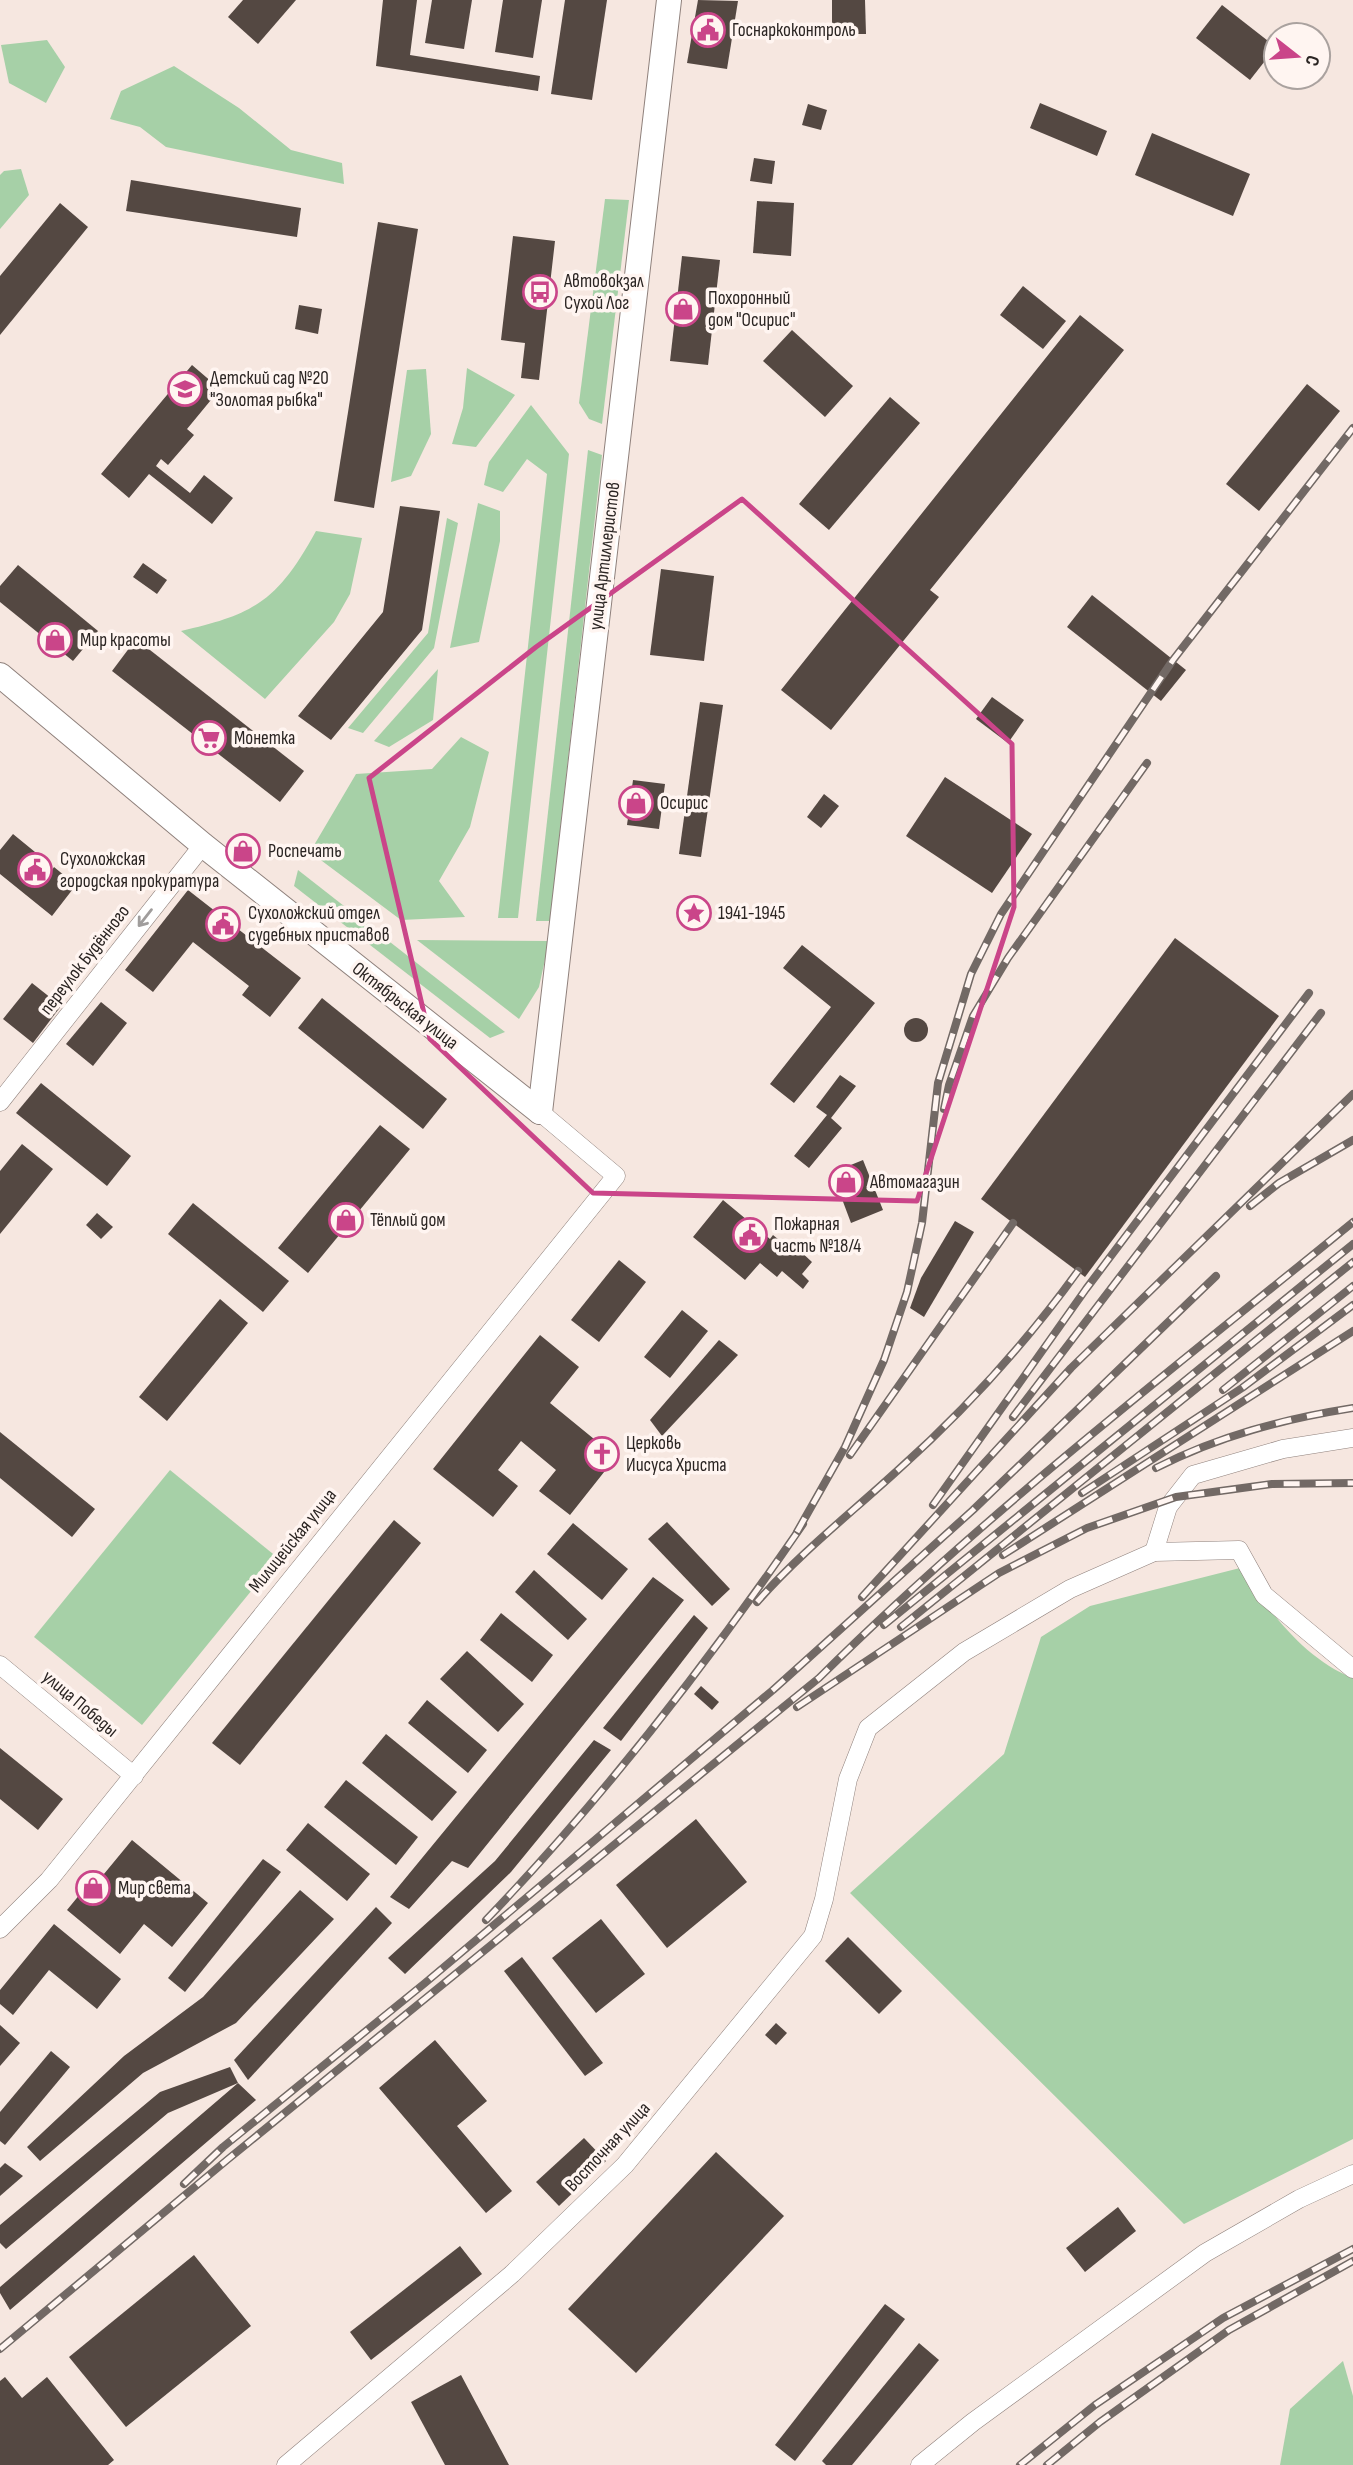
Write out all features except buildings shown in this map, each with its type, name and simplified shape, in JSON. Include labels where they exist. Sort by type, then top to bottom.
[{"type":"street","name":"улица Артиллеристов","points":[[540,1112],[668,0]]},
{"type":"street","name":"Октябрьская улица","points":[[0,675],[203,845],[540,1112],[616,1176]]},
{"type":"street","name":"переулок Будённого","points":[[0,1102],[203,845]]},
{"type":"street","name":"Милицейская улица","points":[[0,1929],[49,1881],[616,1176]]},
{"type":"street","points":[[1353,1438],[1283,1449],[1193,1475],[1168,1507],[1154,1552],[1239,1550],[1264,1595],[1353,1669]]},
{"type":"street","name":"Восточная улица","points":[[286,2465],[521,2265],[625,2165],[813,1936],[824,1899],[848,1779],[868,1728],[964,1652],[1070,1589],[1154,1552]]},
{"type":"street","name":"улица Победы","points":[[0,1665],[134,1776]]},
{"type":"street","points":[[920,2465],[973,2421],[1205,2253],[1299,2199],[1353,2174]]},
{"type":"highlighted area","points":[[742,499],[1012,744],[1014,907],[917,1201],[593,1193],[430,1039],[369,778],[536,647]]},
{"type":"green space","points":[[47,40],[65,67],[46,103],[9,83],[1,45]]},
{"type":"green space","points":[[174,66],[239,108],[291,150],[342,163],[344,184],[166,147],[140,127],[110,119],[121,91]]},
{"type":"green space","points":[[21,169],[29,195],[0,229],[0,175],[4,171]]},
{"type":"green space","points":[[605,199],[629,200],[602,424],[589,419],[579,403]]},
{"type":"green space","points":[[467,368],[515,395],[476,447],[452,444],[463,408]]},
{"type":"green space","points":[[426,369],[431,434],[411,476],[391,482],[407,370]]},
{"type":"green space","points":[[531,405],[569,454],[518,918],[498,918],[547,474],[527,459],[503,492],[484,485],[489,462]]},
{"type":"green space","points":[[588,450],[602,455],[550,921],[536,921]]},
{"type":"green space","points":[[478,503],[500,511],[500,541],[479,642],[450,648]]},
{"type":"green space","points":[[447,518],[458,523],[434,648],[363,733],[348,728],[428,633]]},
{"type":"green space","points":[[316,531],[362,538],[350,594],[334,622],[265,699],[181,631],[228,618],[262,600],[289,573]]},
{"type":"green space","points":[[438,669],[433,720],[389,747],[374,741]]},
{"type":"green space","points":[[461,737],[489,752],[470,827],[439,881],[465,917],[401,920],[310,852],[356,774],[432,769]]},
{"type":"green space","points":[[298,870],[505,1032],[490,1038],[294,886]]},
{"type":"green space","points":[[417,940],[549,941],[539,987],[519,1019]]},
{"type":"green space","points":[[170,1470],[278,1558],[142,1725],[34,1637]]},
{"type":"green space","points":[[1240,1568],[1263,1601],[1303,1646],[1335,1670],[1353,1678],[1353,2139],[1184,2224],[850,1893],[1004,1754],[1041,1637],[1090,1606]]},
{"type":"green space","points":[[1343,2361],[1353,2396],[1353,2465],[1280,2465],[1290,2409]]},
{"type":"railway","points":[[797,1532],[845,1447],[884,1360],[907,1292],[922,1223],[938,1083],[971,974],[1001,914],[1173,660],[1353,428]]},
{"type":"railway","points":[[944,1109],[949,1085],[973,1016],[1008,958],[1147,763]]},
{"type":"railway","points":[[933,1505],[1086,1289],[1309,993]]},
{"type":"railway","points":[[1013,1417],[1321,1013]]},
{"type":"railway","points":[[862,1597],[1071,1368],[1353,1094]]},
{"type":"railway","points":[[1250,1206],[1279,1183],[1353,1140]]},
{"type":"railway","points":[[0,2349],[227,2160],[819,1678],[882,1617],[1013,1500],[1353,1222]]},
{"type":"railway","points":[[850,1455],[1013,1223]]},
{"type":"railway","points":[[884,1625],[1353,1244]]},
{"type":"railway","points":[[901,1627],[1353,1262]]},
{"type":"railway","points":[[757,1602],[808,1550],[923,1447],[970,1400],[1016,1350],[1078,1271]]},
{"type":"railway","points":[[184,2184],[223,2147],[425,1983],[773,1690],[973,1510],[1216,1276]]},
{"type":"railway","points":[[1223,1390],[1353,1286]]},
{"type":"railway","points":[[1082,1493],[1242,1388],[1353,1305]]},
{"type":"railway","points":[[1003,1555],[1353,1331]]},
{"type":"railway","points":[[1156,1468],[1252,1430],[1353,1408]]},
{"type":"railway","points":[[797,1707],[999,1573],[1087,1528],[1176,1497],[1272,1484],[1353,1483]]},
{"type":"railway","points":[[486,1920],[571,1827],[652,1729],[730,1628],[803,1524]]},
{"type":"railway","points":[[1020,2465],[1095,2405],[1223,2318],[1353,2249]]},
{"type":"railway","points":[[1047,2465],[1100,2422],[1229,2330],[1353,2261]]},
{"type":"place","name":"Госнаркоконтроль","points":[[708,30]]},
{"type":"place","name":"Автовокзал Сухой Лог","points":[[540,292]]},
{"type":"place","name":"Похоронный дом \"Осирис\"","points":[[683,309]]},
{"type":"place","name":"Детский сад №20 \"Золотая рыбка\"","points":[[185,389]]},
{"type":"place","name":"Мир красоты","points":[[55,640]]},
{"type":"place","name":"Монетка","points":[[209,738]]},
{"type":"place","name":"Осирис","points":[[636,803]]},
{"type":"place","name":"Роспечать","points":[[243,851]]},
{"type":"place","name":"Сухоложская городская прокуратура","points":[[35,870]]},
{"type":"place","name":"1941-1945","points":[[694,913]]},
{"type":"place","name":"Сухоложский отдел судебных приставов","points":[[223,924]]},
{"type":"place","name":"Автомагазин","points":[[846,1182]]},
{"type":"place","name":"Тёплый дом","points":[[346,1220]]},
{"type":"place","name":"Пожарная часть №18/4","points":[[750,1235]]},
{"type":"place","name":"Церковь Иисуса Христа","points":[[602,1454]]},
{"type":"place","name":"Мир света","points":[[93,1888]]}]
